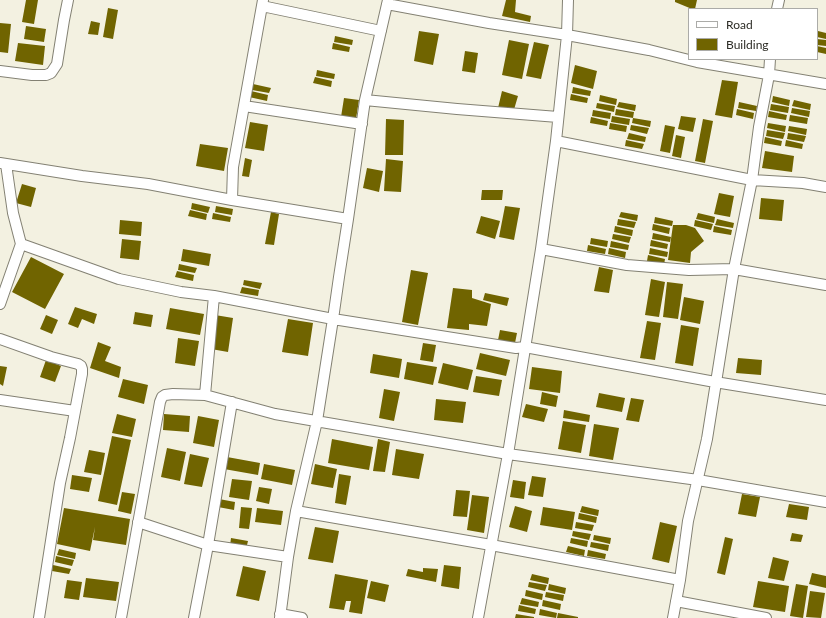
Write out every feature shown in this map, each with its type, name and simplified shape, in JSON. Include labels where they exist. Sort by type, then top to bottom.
[{"type":"street","points":[[0,71],[32,75],[46,75],[51,73],[57,64],[68,0]]},
{"type":"street","points":[[478,618],[508,454],[541,249],[556,140],[567,35],[568,0]]},
{"type":"street","points":[[302,618],[280,616],[288,557],[296,511],[317,421],[365,100],[387,2],[489,22],[650,50],[688,60]]},
{"type":"street","points":[[232,200],[233,168],[263,3],[381,31]]},
{"type":"street","points":[[689,60],[826,84]]},
{"type":"street","points":[[673,618],[688,521],[707,439],[734,269],[752,180],[770,60]]},
{"type":"street","points":[[365,100],[558,117]]},
{"type":"street","points":[[244,106],[362,124]]},
{"type":"street","points":[[556,140],[752,180],[803,183],[826,187]]},
{"type":"street","points":[[0,304],[21,244],[3,163],[82,176],[148,184],[232,200],[348,219]]},
{"type":"street","points":[[21,244],[119,279],[181,292],[214,296],[333,319],[516,348],[525,347],[715,382],[826,400]]},
{"type":"street","points":[[541,249],[627,266],[689,270],[734,269],[826,285]]},
{"type":"street","points":[[205,395],[214,296]]},
{"type":"street","points":[[0,339],[81,366],[82,374],[60,483],[39,618]]},
{"type":"street","points":[[121,618],[160,402],[165,395],[205,395],[275,414],[508,454],[698,480],[826,502]]},
{"type":"street","points":[[0,400],[75,411]]},
{"type":"street","points":[[194,618],[232,402]]},
{"type":"street","points":[[296,511],[680,580]]},
{"type":"street","points":[[138,522],[208,545],[288,557]]},
{"type":"street","points":[[676,602],[766,618]]},
{"type":"building","points":[[26,0],[38,0],[34,24],[22,22]]},
{"type":"building","points":[[506,0],[516,0],[515,12],[531,16],[530,22],[502,16]]},
{"type":"building","points":[[675,0],[697,0],[695,8],[690,8],[675,2]]},
{"type":"building","points":[[108,8],[118,10],[113,39],[103,37]]},
{"type":"building","points":[[91,21],[100,23],[98,35],[88,34]]},
{"type":"building","points":[[0,23],[11,24],[8,53],[0,52]]},
{"type":"building","points":[[26,26],[46,29],[44,42],[24,39]]},
{"type":"building","points":[[419,31],[439,34],[433,65],[414,61]]},
{"type":"building","points":[[818,31],[826,33],[826,39],[818,37]]},
{"type":"building","points":[[335,36],[353,40],[352,45],[334,42]]},
{"type":"building","points":[[818,39],[826,40],[826,46],[818,45]]},
{"type":"building","points":[[509,40],[529,44],[522,79],[502,75]]},
{"type":"building","points":[[534,42],[549,45],[541,79],[526,76]]},
{"type":"building","points":[[18,43],[45,46],[43,65],[15,61]]},
{"type":"building","points":[[333,43],[350,47],[349,52],[332,49]]},
{"type":"building","points":[[818,46],[826,48],[826,54],[818,52]]},
{"type":"building","points":[[465,51],[478,53],[475,73],[462,71]]},
{"type":"building","points":[[575,65],[597,71],[593,89],[571,83]]},
{"type":"building","points":[[317,70],[335,74],[334,79],[316,76]]},
{"type":"building","points":[[315,77],[332,81],[331,87],[313,83]]},
{"type":"building","points":[[722,80],[738,82],[732,118],[715,115]]},
{"type":"building","points":[[253,84],[271,88],[269,93],[252,90]]},
{"type":"building","points":[[573,87],[591,91],[590,96],[572,93]]},
{"type":"building","points":[[251,91],[268,95],[267,101],[249,97]]},
{"type":"building","points":[[502,91],[518,96],[513,113],[498,108]]},
{"type":"building","points":[[571,94],[588,98],[587,103],[570,100]]},
{"type":"building","points":[[600,95],[617,99],[616,105],[599,101]]},
{"type":"building","points":[[773,96],[790,100],[789,106],[772,102]]},
{"type":"building","points":[[344,98],[359,100],[356,119],[341,117]]},
{"type":"building","points":[[794,100],[811,104],[810,110],[792,106]]},
{"type":"building","points":[[619,102],[636,105],[635,111],[617,107]]},
{"type":"building","points":[[739,102],[757,106],[756,111],[738,108]]},
{"type":"building","points":[[597,103],[615,106],[614,112],[596,108]]},
{"type":"building","points":[[771,104],[789,107],[788,113],[770,110]]},
{"type":"building","points":[[792,108],[810,111],[809,117],[791,113]]},
{"type":"building","points":[[616,109],[634,112],[633,118],[615,115]]},
{"type":"building","points":[[737,109],[754,113],[753,119],[736,115]]},
{"type":"building","points":[[593,110],[611,113],[610,119],[592,116]]},
{"type":"building","points":[[769,111],[787,115],[786,120],[768,117]]},
{"type":"building","points":[[790,115],[808,118],[807,124],[789,121]]},
{"type":"building","points":[[612,116],[630,119],[629,125],[611,122]]},
{"type":"building","points":[[681,116],[696,118],[693,132],[678,129]]},
{"type":"building","points":[[591,117],[608,121],[607,126],[590,123]]},
{"type":"building","points":[[633,118],[651,121],[650,127],[632,123]]},
{"type":"building","points":[[386,119],[404,120],[403,155],[385,155]]},
{"type":"building","points":[[703,119],[713,121],[705,163],[695,161]]},
{"type":"building","points":[[250,122],[268,125],[264,151],[245,148]]},
{"type":"building","points":[[610,123],[627,126],[626,132],[609,129]]},
{"type":"building","points":[[768,123],[786,126],[785,132],[767,128]]},
{"type":"building","points":[[631,125],[649,128],[647,134],[630,130]]},
{"type":"building","points":[[665,125],[675,127],[670,153],[660,151]]},
{"type":"building","points":[[789,126],[807,129],[806,135],[788,131]]},
{"type":"building","points":[[767,130],[785,133],[783,139],[766,136]]},
{"type":"building","points":[[629,133],[646,137],[645,142],[627,139]]},
{"type":"building","points":[[788,133],[806,136],[804,142],[787,139]]},
{"type":"building","points":[[676,135],[685,137],[681,158],[672,156]]},
{"type":"building","points":[[765,137],[782,141],[781,146],[764,143]]},
{"type":"building","points":[[626,140],[644,144],[642,149],[625,146]]},
{"type":"building","points":[[786,140],[803,144],[802,149],[785,146]]},
{"type":"building","points":[[200,144],[228,148],[224,171],[196,166]]},
{"type":"building","points":[[765,151],[794,156],[792,172],[762,168]]},
{"type":"building","points":[[245,158],[252,160],[249,177],[242,176]]},
{"type":"building","points":[[386,159],[403,161],[401,192],[384,191]]},
{"type":"building","points":[[367,168],[383,171],[379,192],[363,188]]},
{"type":"building","points":[[22,184],[36,188],[31,207],[16,203]]},
{"type":"building","points":[[482,190],[503,190],[502,200],[481,200]]},
{"type":"building","points":[[719,193],[734,196],[730,217],[714,214]]},
{"type":"building","points":[[761,198],[784,200],[782,221],[759,219]]},
{"type":"building","points":[[192,203],[210,207],[208,213],[191,209]]},
{"type":"building","points":[[216,206],[233,209],[232,215],[215,212]]},
{"type":"building","points":[[505,206],[520,208],[514,240],[499,237]]},
{"type":"building","points":[[190,210],[207,214],[206,220],[188,216]]},
{"type":"building","points":[[271,212],[279,214],[274,245],[265,244]]},
{"type":"building","points":[[621,212],[638,215],[637,221],[619,217]]},
{"type":"building","points":[[213,213],[231,217],[230,222],[212,219]]},
{"type":"building","points":[[698,213],[715,217],[714,223],[696,219]]},
{"type":"building","points":[[481,216],[500,221],[495,239],[476,233]]},
{"type":"building","points":[[655,217],[673,221],[672,226],[654,223]]},
{"type":"building","points":[[618,219],[636,222],[634,228],[617,225]]},
{"type":"building","points":[[717,219],[734,223],[733,228],[715,225]]},
{"type":"building","points":[[120,220],[142,222],[141,236],[119,234]]},
{"type":"building","points":[[695,220],[713,224],[711,230],[694,226]]},
{"type":"building","points":[[653,224],[670,228],[669,234],[652,230]]},
{"type":"building","points":[[673,225],[686,225],[695,228],[704,241],[691,252],[690,263],[668,260]]},
{"type":"building","points":[[615,226],[633,230],[632,236],[614,232]]},
{"type":"building","points":[[714,226],[732,230],[731,235],[713,232]]},
{"type":"building","points":[[653,233],[671,237],[670,242],[652,239]]},
{"type":"building","points":[[613,234],[631,237],[629,243],[612,239]]},
{"type":"building","points":[[591,238],[608,241],[607,247],[590,244]]},
{"type":"building","points":[[122,239],[141,241],[139,260],[120,258]]},
{"type":"building","points":[[651,240],[668,244],[667,249],[650,246]]},
{"type":"building","points":[[611,241],[629,245],[628,250],[610,247]]},
{"type":"building","points":[[588,245],[606,249],[605,254],[587,251]]},
{"type":"building","points":[[609,248],[626,252],[625,258],[608,254]]},
{"type":"building","points":[[650,248],[668,252],[667,257],[649,254]]},
{"type":"building","points":[[183,249],[211,254],[209,266],[181,261]]},
{"type":"building","points":[[648,255],[665,259],[664,265],[647,261]]},
{"type":"building","points":[[31,257],[64,274],[45,309],[12,292]]},
{"type":"building","points":[[179,264],[197,268],[195,273],[178,270]]},
{"type":"building","points":[[599,267],[613,270],[609,293],[594,291]]},
{"type":"building","points":[[411,270],[428,273],[418,325],[402,322]]},
{"type":"building","points":[[177,271],[194,275],[193,281],[175,277]]},
{"type":"building","points":[[651,279],[665,282],[659,317],[645,315]]},
{"type":"building","points":[[244,280],[262,283],[260,289],[243,285]]},
{"type":"building","points":[[667,282],[683,284],[678,319],[663,317]]},
{"type":"building","points":[[242,287],[259,290],[258,296],[240,293]]},
{"type":"building","points":[[453,288],[472,290],[472,298],[491,304],[487,326],[469,324],[469,330],[447,328]]},
{"type":"building","points":[[485,293],[509,298],[507,306],[483,300]]},
{"type":"building","points":[[684,297],[704,301],[700,324],[680,320]]},
{"type":"building","points":[[75,307],[97,314],[94,324],[82,319],[78,328],[68,324]]},
{"type":"building","points":[[170,308],[204,314],[200,335],[166,329]]},
{"type":"building","points":[[135,312],[153,315],[151,327],[133,324]]},
{"type":"building","points":[[46,315],[58,320],[52,334],[40,329]]},
{"type":"building","points":[[215,315],[233,318],[228,352],[211,349]]},
{"type":"building","points":[[288,319],[313,323],[308,356],[282,352]]},
{"type":"building","points":[[647,321],[661,323],[655,360],[640,358]]},
{"type":"building","points":[[681,325],[699,328],[693,366],[675,363]]},
{"type":"building","points":[[500,330],[517,333],[515,343],[498,340]]},
{"type":"building","points":[[178,338],[199,341],[195,366],[175,363]]},
{"type":"building","points":[[98,342],[111,347],[105,361],[121,367],[119,378],[90,368]]},
{"type":"building","points":[[423,343],[436,345],[433,362],[420,360]]},
{"type":"building","points":[[480,353],[510,360],[506,376],[476,369]]},
{"type":"building","points":[[373,354],[402,359],[399,378],[370,373]]},
{"type":"building","points":[[738,358],[762,360],[761,375],[736,373]]},
{"type":"building","points":[[46,360],[61,366],[55,382],[40,377]]},
{"type":"building","points":[[407,362],[437,367],[433,385],[404,379]]},
{"type":"building","points":[[443,363],[473,370],[468,390],[438,383]]},
{"type":"building","points":[[0,366],[7,367],[3,386],[0,384]]},
{"type":"building","points":[[532,367],[562,371],[560,393],[529,389]]},
{"type":"building","points":[[476,376],[502,380],[499,396],[473,392]]},
{"type":"building","points":[[123,379],[148,385],[144,404],[118,397]]},
{"type":"building","points":[[384,389],[400,392],[394,421],[379,418]]},
{"type":"building","points":[[542,392],[558,396],[556,407],[540,404]]},
{"type":"building","points":[[599,393],[625,398],[622,412],[596,407]]},
{"type":"building","points":[[631,398],[644,400],[639,422],[626,420]]},
{"type":"building","points":[[436,399],[466,402],[463,423],[434,420]]},
{"type":"building","points":[[526,404],[548,409],[544,422],[522,417]]},
{"type":"building","points":[[564,410],[590,415],[589,422],[563,418]]},
{"type":"building","points":[[117,414],[136,419],[132,437],[112,433]]},
{"type":"building","points":[[164,414],[190,416],[189,432],[163,430]]},
{"type":"building","points":[[198,416],[219,420],[214,447],[193,443]]},
{"type":"building","points":[[563,421],[586,425],[581,453],[558,449]]},
{"type":"building","points":[[594,424],[619,428],[613,460],[589,456]]},
{"type":"building","points":[[112,436],[131,440],[117,505],[98,501]]},
{"type":"building","points":[[332,439],[373,447],[369,470],[328,463]]},
{"type":"building","points":[[378,439],[390,442],[385,472],[373,471]]},
{"type":"building","points":[[167,448],[186,452],[180,481],[161,477]]},
{"type":"building","points":[[396,449],[424,454],[419,479],[392,475]]},
{"type":"building","points":[[89,450],[105,453],[101,475],[84,472]]},
{"type":"building","points":[[190,454],[209,458],[202,487],[184,484]]},
{"type":"building","points":[[227,457],[260,463],[258,475],[224,469]]},
{"type":"building","points":[[264,464],[295,470],[292,485],[261,479]]},
{"type":"building","points":[[315,464],[337,469],[333,488],[311,484]]},
{"type":"building","points":[[339,474],[351,476],[346,505],[335,503]]},
{"type":"building","points":[[72,475],[92,478],[89,492],[70,489]]},
{"type":"building","points":[[532,476],[546,478],[543,497],[528,495]]},
{"type":"building","points":[[232,479],[252,481],[249,500],[229,497]]},
{"type":"building","points":[[513,480],[526,482],[524,499],[510,497]]},
{"type":"building","points":[[259,487],[272,489],[269,504],[256,501]]},
{"type":"building","points":[[456,490],[470,491],[467,517],[453,516]]},
{"type":"building","points":[[122,492],[135,494],[131,514],[118,511]]},
{"type":"building","points":[[742,494],[760,497],[756,517],[738,514]]},
{"type":"building","points":[[472,495],[489,497],[484,533],[467,530]]},
{"type":"building","points":[[219,499],[235,502],[234,510],[218,507]]},
{"type":"building","points":[[789,504],[809,507],[807,520],[786,517]]},
{"type":"building","points":[[515,506],[532,511],[527,532],[509,527]]},
{"type":"building","points":[[582,506],[599,510],[598,516],[580,512]]},
{"type":"building","points":[[241,507],[252,508],[249,529],[239,528]]},
{"type":"building","points":[[543,507],[575,512],[572,530],[540,525]]},
{"type":"building","points":[[64,508],[130,519],[126,545],[93,540],[95,527],[90,551],[57,544]]},
{"type":"building","points":[[257,508],[283,511],[281,525],[255,522]]},
{"type":"building","points":[[579,513],[597,517],[596,523],[578,519]]},
{"type":"building","points":[[576,522],[594,525],[592,531],[575,528]]},
{"type":"building","points":[[660,522],[677,526],[669,563],[652,559]]},
{"type":"building","points":[[315,527],[339,531],[333,563],[308,559]]},
{"type":"building","points":[[573,531],[591,534],[589,540],[572,536]]},
{"type":"building","points":[[792,533],[803,535],[801,542],[790,541]]},
{"type":"building","points":[[594,535],[611,538],[610,544],[593,540]]},
{"type":"building","points":[[725,537],[733,539],[725,575],[717,573]]},
{"type":"building","points":[[231,538],[248,541],[246,549],[230,546]]},
{"type":"building","points":[[571,538],[588,541],[587,547],[570,543]]},
{"type":"building","points":[[591,542],[609,545],[608,551],[590,547]]},
{"type":"building","points":[[568,546],[585,550],[584,556],[566,552]]},
{"type":"building","points":[[59,549],[76,553],[75,559],[57,555]]},
{"type":"building","points":[[588,550],[606,554],[605,559],[587,556]]},
{"type":"building","points":[[56,556],[74,560],[72,566],[55,562]]},
{"type":"building","points":[[773,557],[789,561],[784,581],[768,578]]},
{"type":"building","points":[[53,565],[71,569],[69,574],[52,571]]},
{"type":"building","points":[[444,565],[461,567],[459,589],[441,586]]},
{"type":"building","points":[[243,566],[266,571],[259,601],[236,596]]},
{"type":"building","points":[[423,568],[438,569],[436,582],[406,576],[408,569],[423,572]]},
{"type":"building","points":[[812,573],[826,576],[826,588],[809,584]]},
{"type":"building","points":[[335,574],[368,580],[362,614],[349,612],[351,601],[346,601],[344,610],[329,608]]},
{"type":"building","points":[[532,574],[549,578],[548,584],[530,580]]},
{"type":"building","points":[[86,578],[119,582],[116,601],[83,597]]},
{"type":"building","points":[[67,580],[82,582],[79,600],[64,598]]},
{"type":"building","points":[[371,581],[389,585],[385,602],[367,598]]},
{"type":"building","points":[[758,581],[789,586],[785,612],[753,607]]},
{"type":"building","points":[[529,582],[547,585],[545,591],[528,587]]},
{"type":"building","points":[[549,584],[566,588],[565,594],[548,590]]},
{"type":"building","points":[[796,584],[808,586],[803,618],[790,616]]},
{"type":"building","points":[[526,590],[543,594],[542,600],[525,596]]},
{"type":"building","points":[[810,591],[825,593],[821,618],[806,617]]},
{"type":"building","points":[[546,592],[564,595],[563,601],[545,597]]},
{"type":"building","points":[[522,598],[539,602],[538,607],[520,604]]},
{"type":"building","points":[[543,600],[561,604],[560,610],[542,606]]},
{"type":"building","points":[[519,605],[536,609],[535,614],[518,611]]},
{"type":"building","points":[[540,609],[557,613],[556,618],[539,615]]},
{"type":"building","points":[[558,613],[578,617],[578,618],[557,618]]},
{"type":"building","points":[[516,614],[534,617],[534,618],[515,618]]}]
